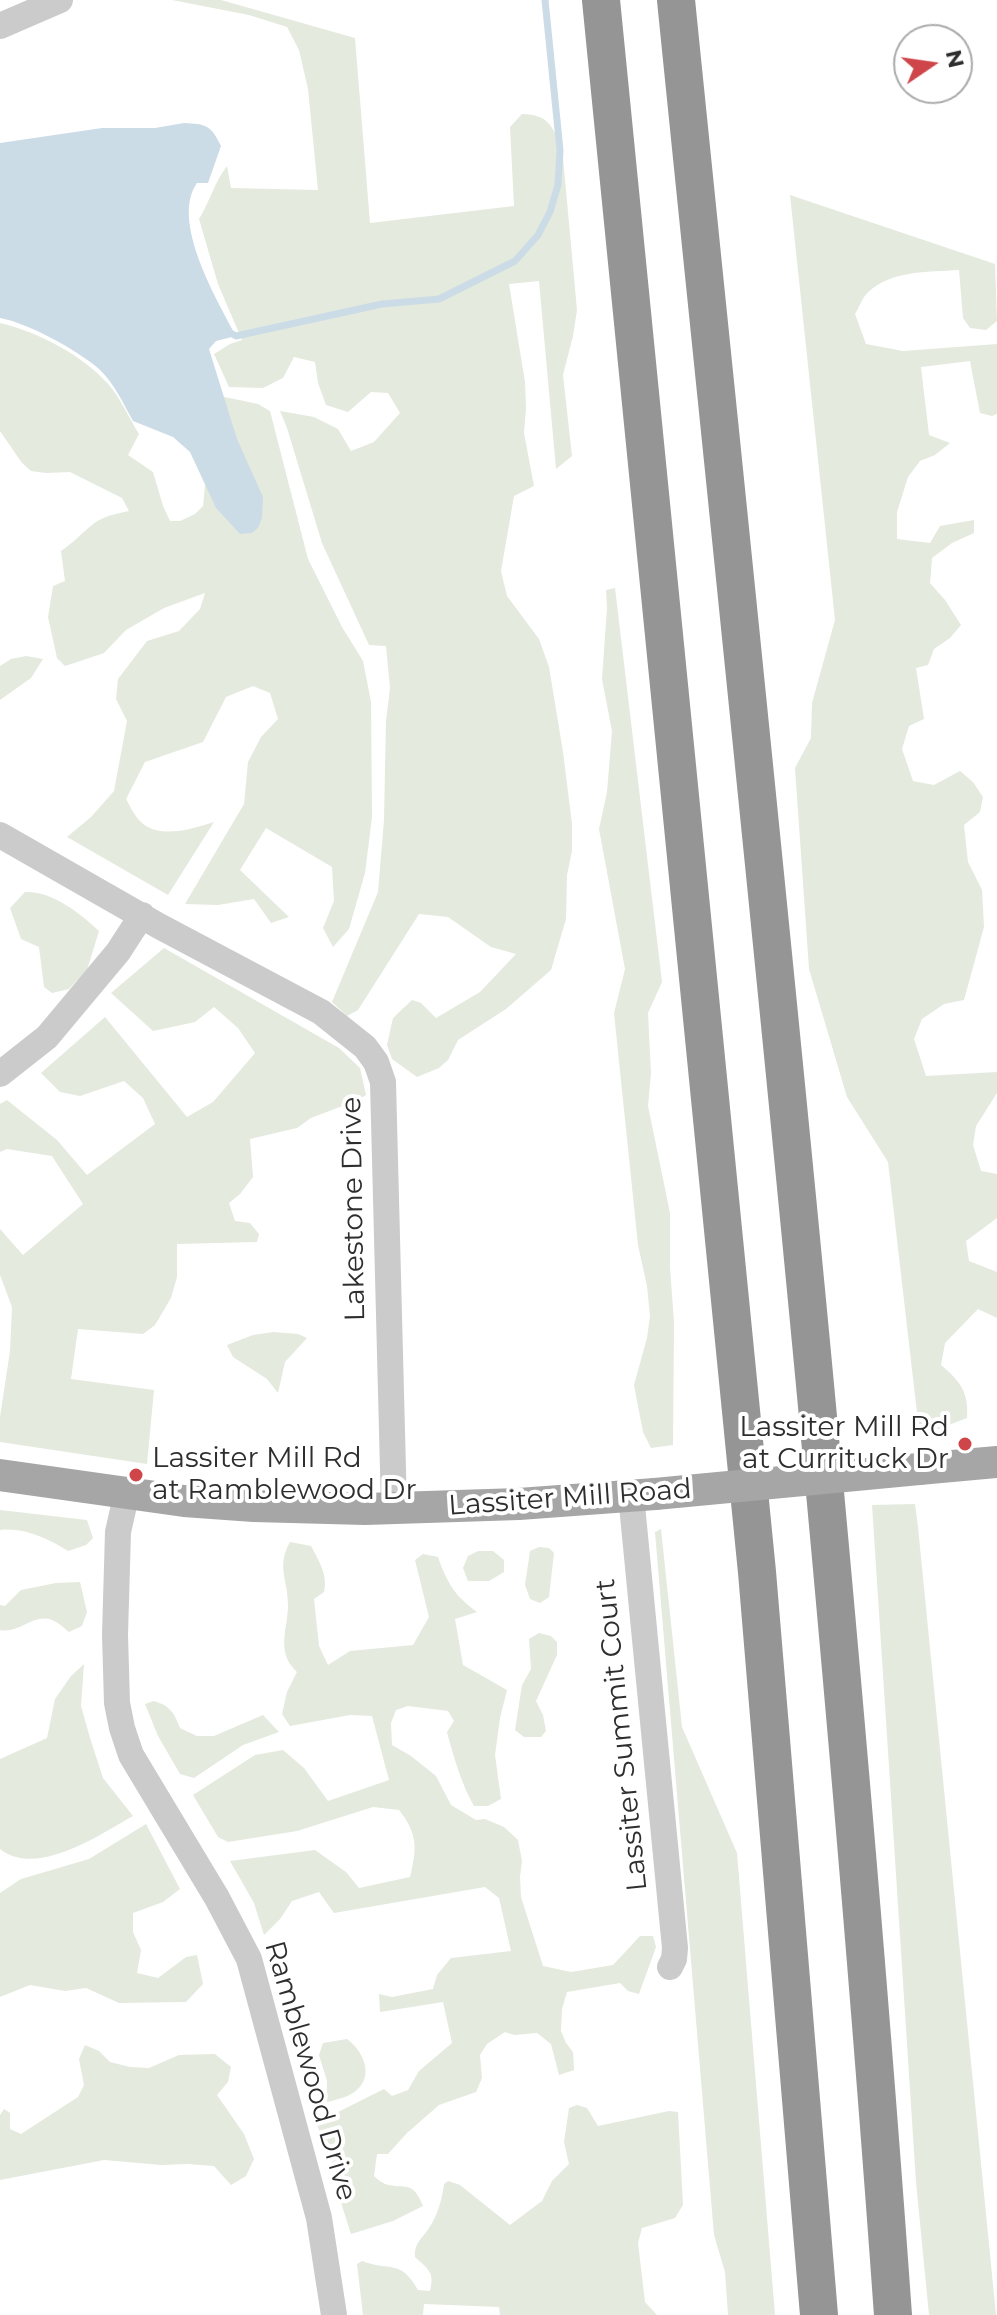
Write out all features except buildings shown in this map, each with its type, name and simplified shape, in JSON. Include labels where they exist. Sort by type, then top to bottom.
[{"type":"highway","points":[[601,0],[755,1556],[819,2315]]},
{"type":"highway","points":[[676,0],[797,1191],[893,2314]]},
{"type":"main road","name":"Lassiter Mill Road","points":[[0,1475],[184,1501],[394,1509],[519,1504],[997,1462]]},
{"type":"street","points":[[0,26],[60,0]]},
{"type":"street","name":"Lakestone Drive","points":[[0,835],[321,1012],[357,1040],[376,1062],[383,1082],[384,1102],[394,1509]]},
{"type":"street","points":[[0,1074],[47,1037],[118,952],[142,915]]},
{"type":"street","name":"Ramblewood Drive","points":[[127,1492],[118,1532],[115,1635],[117,1703],[122,1728],[131,1755],[217,1898],[249,1959],[319,2218],[334,2315]]},
{"type":"street","name":"Lassiter Summit Court","points":[[643,1494],[675,1948],[670,1967]]},
{"type":"shaded area","points":[[172,0],[221,0],[355,38],[370,223],[514,206],[510,127],[522,114],[544,119],[562,147],[577,310],[563,375],[572,456],[556,469],[539,281],[509,284],[525,382],[524,433],[534,486],[514,496],[501,571],[507,596],[539,639],[549,667],[572,824],[566,919],[551,970],[506,1009],[458,1040],[448,1060],[439,1068],[417,1077],[392,1059],[387,1045],[393,1018],[412,1000],[421,1003],[436,1018],[480,992],[516,954],[491,947],[448,917],[419,914],[358,1010],[347,1016],[332,1002],[378,892],[390,688],[386,646],[369,645],[322,543],[280,411],[314,417],[338,429],[351,451],[374,442],[400,413],[388,393],[371,392],[348,412],[326,405],[315,362],[294,357],[283,378],[263,388],[229,387],[214,354],[242,340],[218,284],[199,219],[227,166],[231,188],[318,190],[308,89],[299,50],[287,27],[249,15]]},
{"type":"shaded area","points":[[184,123],[207,127],[221,146],[208,183],[197,183],[190,199],[189,218],[199,260],[236,336],[216,341],[209,349],[237,439],[263,497],[262,518],[252,533],[240,534],[216,508],[190,452],[173,437],[133,421],[114,387],[99,369],[52,338],[0,318],[0,143],[102,128],[155,128]]},
{"type":"shaded area","points":[[790,195],[995,264],[997,321],[986,330],[970,328],[963,318],[959,270],[908,274],[883,282],[864,297],[855,314],[866,344],[903,351],[997,344],[997,414],[992,416],[980,413],[970,361],[921,367],[929,435],[950,443],[935,455],[920,461],[908,477],[897,512],[897,539],[930,543],[940,526],[974,520],[974,533],[952,543],[932,558],[930,583],[961,625],[950,638],[934,649],[928,665],[916,668],[924,719],[909,726],[902,749],[913,781],[934,785],[960,771],[973,782],[983,797],[980,812],[964,825],[968,862],[982,890],[984,927],[964,1000],[944,1004],[922,1019],[914,1039],[926,1076],[997,1072],[997,1093],[976,1126],[973,1145],[981,1171],[997,1174],[997,1218],[966,1241],[969,1261],[997,1272],[997,1318],[978,1309],[945,1343],[941,1365],[962,1388],[967,1418],[936,1430],[919,1430],[888,1162],[847,1097],[809,969],[795,768],[811,738],[812,703],[835,620]]},
{"type":"shaded area","points":[[0,323],[59,346],[86,364],[109,385],[139,434],[128,455],[153,472],[170,521],[180,521],[203,506],[220,396],[258,404],[270,411],[308,559],[363,661],[371,702],[372,817],[365,873],[349,929],[333,947],[323,928],[334,901],[332,867],[266,828],[240,870],[289,917],[271,923],[254,899],[218,905],[185,904],[244,804],[248,762],[261,737],[278,719],[270,693],[253,686],[226,697],[203,742],[145,762],[126,799],[140,821],[156,830],[176,831],[214,822],[168,895],[67,837],[91,817],[114,791],[127,721],[116,699],[118,679],[147,641],[179,631],[200,609],[205,593],[164,608],[126,630],[104,653],[65,666],[57,658],[48,617],[53,586],[65,581],[61,551],[100,519],[129,511],[122,498],[70,472],[31,471],[0,431]]},
{"type":"shaded area","points":[[615,588],[662,982],[648,1013],[651,1073],[648,1106],[670,1213],[674,1323],[673,1445],[651,1448],[643,1432],[634,1385],[650,1316],[638,1245],[614,1013],[625,969],[599,829],[607,792],[612,731],[602,679],[606,590]]},
{"type":"shaded area","points":[[26,656],[43,659],[31,678],[0,700],[0,666],[11,659]]},
{"type":"shaded area","points":[[25,892],[55,899],[99,931],[87,970],[69,989],[52,993],[44,987],[39,947],[21,939],[10,908]]},
{"type":"shaded area","points":[[164,948],[339,1048],[360,1068],[366,1095],[311,1118],[297,1128],[250,1139],[253,1177],[229,1203],[235,1221],[250,1223],[259,1234],[257,1242],[177,1244],[177,1277],[171,1298],[155,1325],[143,1334],[78,1329],[71,1379],[154,1390],[147,1464],[0,1442],[12,1307],[0,1275],[0,1229],[23,1255],[83,1204],[52,1156],[7,1149],[0,1152],[0,1104],[7,1100],[57,1140],[87,1175],[155,1124],[143,1098],[124,1081],[80,1096],[60,1092],[41,1073],[105,1017],[187,1117],[213,1102],[255,1053],[238,1028],[214,1007],[195,1022],[153,1031],[111,993]]},
{"type":"shaded area","points":[[273,1332],[307,1338],[285,1362],[278,1393],[267,1379],[233,1357],[227,1345],[253,1335]]},
{"type":"shaded area","points":[[915,1504],[996,2315],[929,2315],[916,2182],[872,1505]]},
{"type":"shaded area","points":[[0,1510],[87,1520],[93,1538],[86,1545],[68,1551],[36,1535],[18,1530],[0,1530]]},
{"type":"shaded area","points":[[661,1529],[682,1727],[737,1853],[775,2315],[728,2315],[725,2272],[714,2235],[655,1532]]},
{"type":"shaded area","points":[[290,1542],[311,1546],[322,1568],[324,1592],[314,1599],[319,1646],[328,1665],[350,1651],[413,1645],[429,1617],[415,1560],[423,1554],[438,1557],[453,1588],[477,1612],[455,1619],[463,1665],[507,1690],[495,1755],[501,1799],[488,1806],[474,1806],[447,1732],[454,1721],[448,1711],[408,1706],[396,1710],[391,1723],[392,1745],[436,1776],[451,1805],[476,1820],[485,1819],[504,1827],[518,1840],[522,1861],[521,1897],[543,1966],[571,1972],[613,1965],[640,1936],[653,1936],[656,1947],[639,1994],[628,1991],[620,1983],[567,1992],[561,2031],[573,2052],[574,2070],[559,2075],[551,2044],[537,2033],[514,2035],[505,2032],[487,2044],[480,2055],[482,2078],[476,2092],[439,2105],[388,2154],[377,2154],[374,2176],[385,2184],[412,2189],[423,2206],[393,2221],[351,2234],[335,2184],[337,2174],[316,2123],[384,2089],[392,2096],[408,2090],[419,2071],[452,2043],[443,2002],[380,2012],[379,1994],[392,1997],[433,1989],[437,1975],[451,1958],[511,1951],[499,1898],[485,1887],[334,1913],[319,1892],[292,1901],[264,1935],[254,1903],[230,1861],[315,1850],[346,1872],[359,1888],[410,1877],[415,1850],[413,1834],[399,1810],[373,1807],[297,1831],[228,1842],[218,1837],[193,1795],[255,1755],[283,1750],[304,1768],[328,1801],[389,1780],[372,1716],[350,1715],[290,1726],[282,1714],[287,1692],[297,1672],[284,1648],[288,1596],[283,1566]]},
{"type":"shaded area","points":[[539,1547],[549,1548],[554,1553],[549,1597],[540,1603],[530,1599],[525,1585],[530,1551]]},
{"type":"shaded area","points":[[478,1551],[493,1551],[504,1560],[504,1572],[489,1581],[468,1581],[463,1568],[468,1556]]},
{"type":"shaded area","points":[[80,1582],[87,1612],[82,1626],[69,1632],[52,1620],[39,1619],[14,1629],[0,1630],[0,1605],[5,1606],[21,1590]]},
{"type":"shaded area","points":[[539,1633],[551,1636],[557,1642],[557,1655],[536,1701],[546,1731],[541,1737],[524,1737],[515,1730],[522,1685],[531,1669],[529,1639]]},
{"type":"shaded area","points":[[84,1664],[81,1706],[90,1738],[103,1778],[133,1816],[68,1850],[32,1859],[15,1857],[0,1849],[0,1759],[47,1738],[55,1699]]},
{"type":"shaded area","points":[[154,1701],[171,1710],[180,1728],[197,1736],[214,1736],[263,1715],[279,1732],[243,1745],[194,1778],[180,1774],[158,1736],[145,1704]]},
{"type":"shaded area","points":[[146,1824],[180,1889],[163,1902],[133,1913],[133,1932],[141,1950],[137,1973],[158,1978],[186,1957],[197,1955],[203,1984],[186,2002],[119,2003],[86,1988],[65,1991],[30,1985],[0,1997],[0,1893],[21,1879],[89,1859]]},
{"type":"shaded area","points":[[347,2039],[364,2062],[363,2083],[344,2097],[327,2102],[327,2081],[319,2055],[323,2043]]},
{"type":"shaded area","points":[[85,2045],[99,2051],[110,2062],[130,2067],[149,2068],[179,2055],[215,2054],[231,2067],[228,2082],[217,2095],[244,2134],[254,2159],[246,2176],[231,2185],[214,2166],[104,2160],[0,2180],[0,2115],[4,2109],[10,2113],[10,2129],[21,2134],[78,2097],[84,2085],[79,2059]]},
{"type":"shaded area","points":[[577,2105],[587,2108],[598,2126],[669,2111],[678,2112],[683,2205],[675,2218],[642,2228],[638,2243],[645,2302],[657,2315],[500,2315],[499,2307],[424,2304],[423,2315],[363,2315],[357,2264],[362,2261],[400,2270],[418,2290],[430,2291],[431,2275],[415,2257],[415,2252],[435,2218],[444,2184],[448,2181],[460,2185],[510,2225],[542,2201],[552,2181],[569,2164],[564,2142],[569,2108]]},
{"type":"waterway","points":[[227,331],[236,336],[382,304],[439,299],[515,261],[538,235],[550,212],[558,185],[560,150],[545,0]]},
{"type":"place","name":"Lassiter Mill Rd at Currituck Dr","points":[[965,1444]]},
{"type":"place","name":"Lassiter Mill Rd at Ramblewood Dr","points":[[136,1475]]}]
